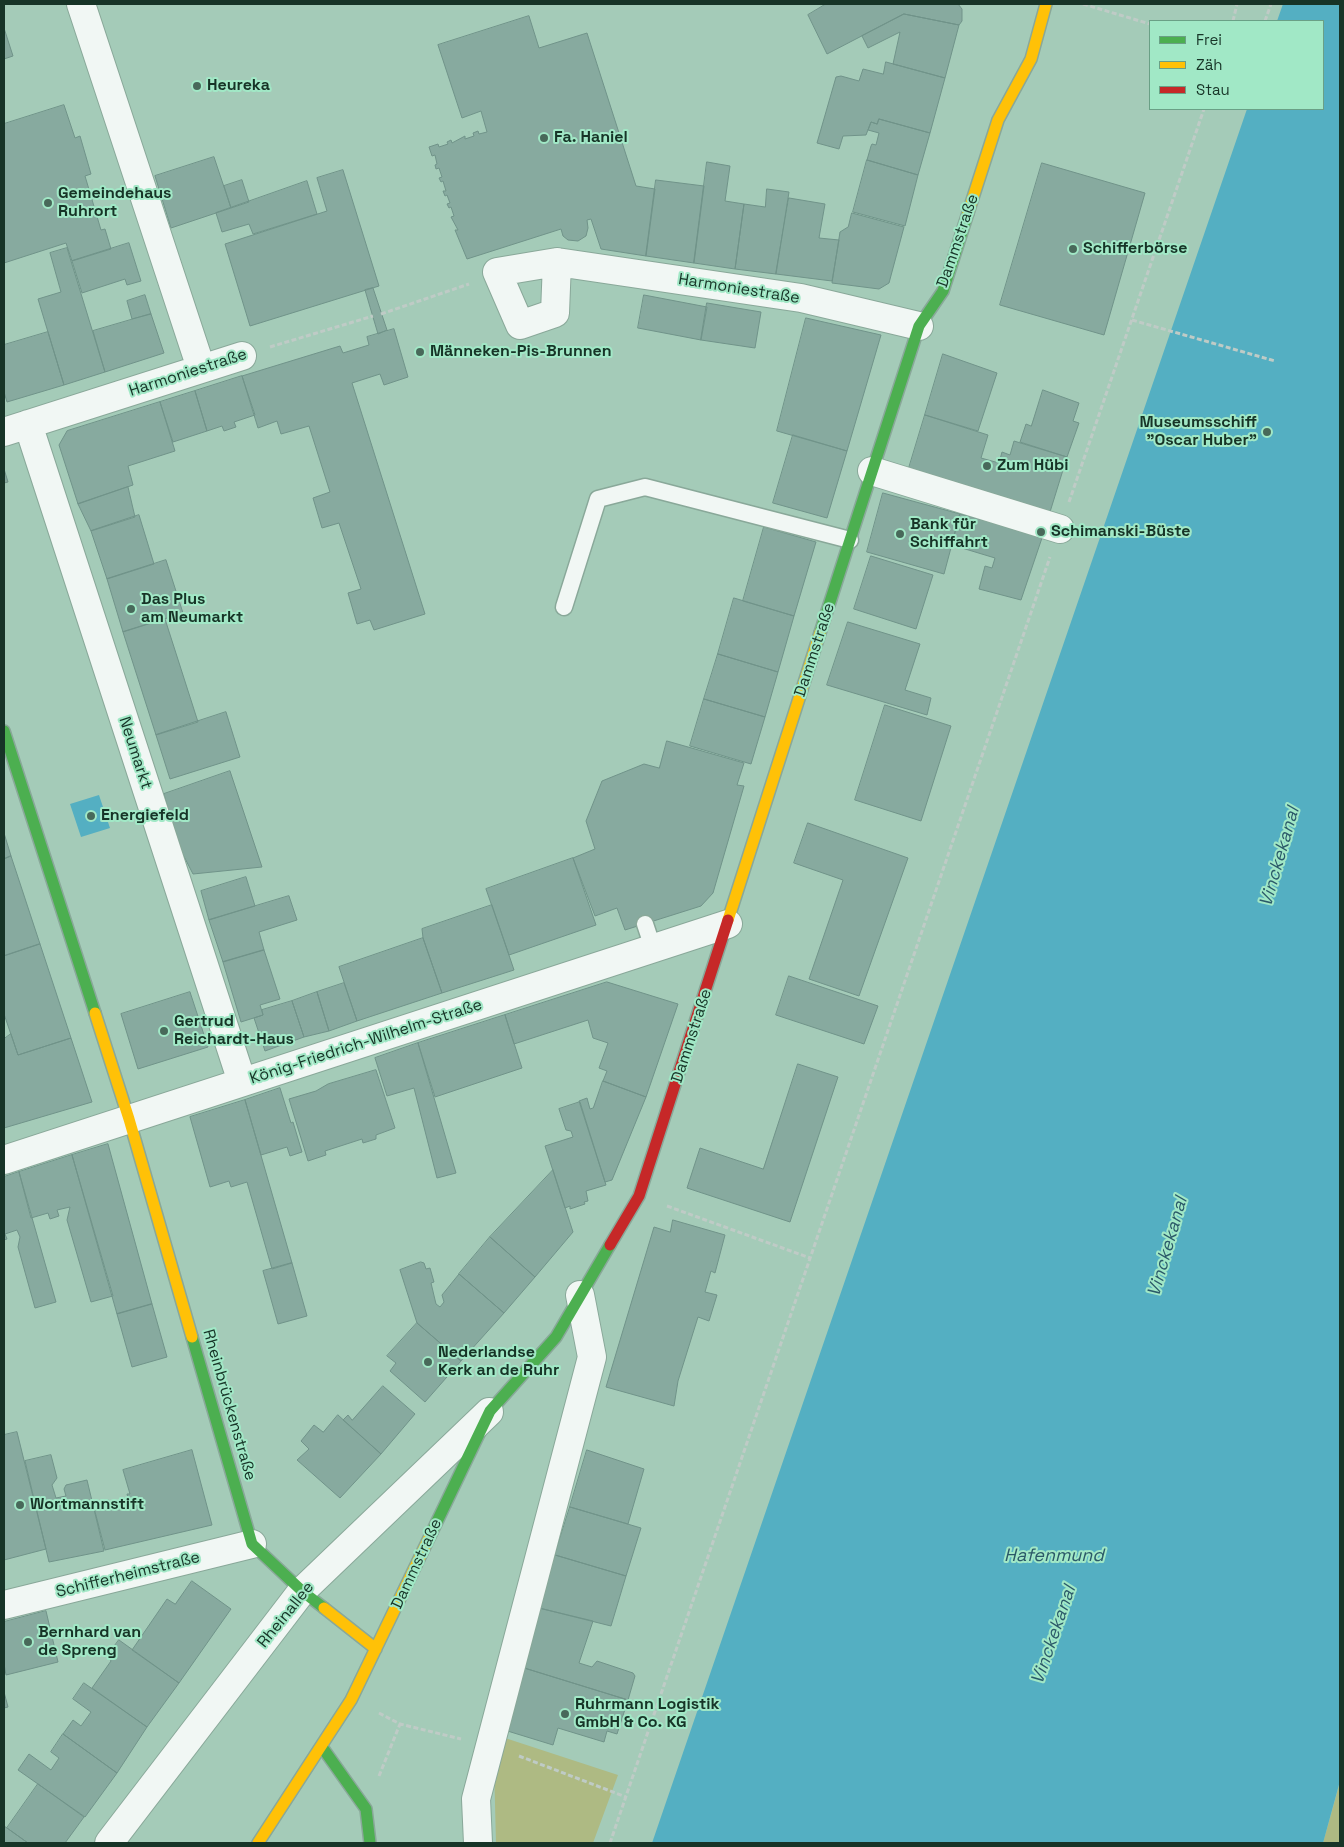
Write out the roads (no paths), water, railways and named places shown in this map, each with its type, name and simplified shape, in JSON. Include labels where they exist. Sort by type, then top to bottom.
[{"type":"street","points":[[81,4],[201,368]]},
{"type":"street","name":"Dammstraße","points":[[258,1843],[322,1748],[351,1700],[490,1411],[556,1337],[640,1196],[919,326],[943,290],[998,120],[1031,58],[1046,4]]},
{"type":"street","name":"Harmoniestraße","points":[[557,262],[801,298],[919,326]]},
{"type":"street","name":"Harmoniestraße","points":[[16,428],[242,356]]},
{"type":"street","name":"Neumarkt","points":[[16,428],[242,1082]]},
{"type":"street","points":[[872,471],[1060,529]]},
{"type":"street","points":[[4,731],[129,1119]]},
{"type":"street","name":"König-Friedrich-Wilhelm-Straße","points":[[4,1160],[242,1082],[649,936],[728,924]]},
{"type":"street","name":"Rheinbrückenstraße","points":[[129,1119],[252,1544]]},
{"type":"street","points":[[478,1843],[476,1799],[592,1358],[580,1295]]},
{"type":"street","name":"Rheinallee","points":[[109,1843],[302,1591],[490,1411]]},
{"type":"street","points":[[252,1544],[302,1591],[376,1649]]},
{"type":"street","name":"Schifferheimstraße","points":[[4,1606],[252,1544]]},
{"type":"street","points":[[322,1748],[366,1809],[370,1843]]},
{"type":"lane","points":[[564,607],[598,499],[645,487],[850,540]]},
{"type":"water","name":"Hafenmund","points":[[1283,4],[1340,4],[1340,1781],[1323,1843],[652,1843],[1247,110],[1324,110],[1324,20],[1277,20]]},
{"type":"water","points":[[99,795],[110,828],[81,837],[70,804]]},
{"type":"place","name":"Heureka","points":[[197,86]]},
{"type":"place","name":"Fa. Haniel","points":[[544,138]]},
{"type":"place","name":"Gemeindehaus Ruhrort","points":[[48,203]]},
{"type":"place","name":"Schifferbörse","points":[[1073,249]]},
{"type":"place","name":"Männeken-Pis-Brunnen","points":[[420,352]]},
{"type":"place","name":"Museumsschiff \"Oscar Huber\"","points":[[1267,432]]},
{"type":"place","name":"Zum Hübi","points":[[987,466]]},
{"type":"place","name":"Schimanski-Büste","points":[[1041,532]]},
{"type":"place","name":"Bank für Schiffahrt","points":[[900,534]]},
{"type":"place","name":"Das Plus am Neumarkt","points":[[131,609]]},
{"type":"place","name":"Energiefeld","points":[[91,816]]},
{"type":"place","name":"Gertrud Reichardt-Haus","points":[[164,1031]]},
{"type":"place","name":"Nederlandse Kerk an de Ruhr","points":[[428,1362]]},
{"type":"place","name":"Wortmannstift","points":[[20,1505]]},
{"type":"place","name":"Bernhard van de Spreng","points":[[28,1642]]},
{"type":"place","name":"Ruhrmann Logistik GmbH & Co. KG","points":[[565,1714]]},
{"type":"water label","name":"Vinckekanal","points":[[1280,857]]},
{"type":"water label","name":"Vinckekanal","points":[[1168,1247]]},
{"type":"water label","name":"Vinckekanal","points":[[1054,1635]]}]
